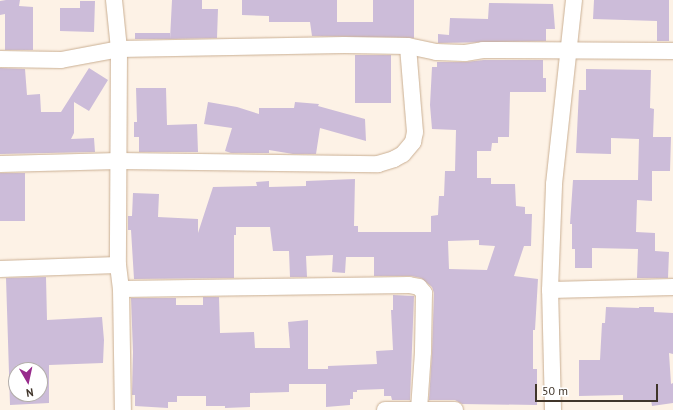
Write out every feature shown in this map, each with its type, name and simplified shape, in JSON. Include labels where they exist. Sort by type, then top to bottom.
[{"type":"street","points":[[114,0],[119,49],[118,265],[121,289],[123,410]]},
{"type":"street","points":[[553,410],[550,290],[554,184],[570,51],[574,0]]},
{"type":"street","points":[[0,59],[60,60],[119,49],[344,45],[408,46],[436,52],[465,53],[483,50],[673,51]]},
{"type":"street","points":[[0,164],[119,161],[378,164],[394,159],[403,154],[413,142],[415,132],[408,46]]},
{"type":"street","points":[[0,269],[118,265]]},
{"type":"street","points":[[121,289],[409,285],[419,287],[424,293],[423,352],[419,409]]},
{"type":"street","points":[[550,290],[673,287]]},
{"type":"street","points":[[385,410],[455,410]]},
{"type":"building","points":[[20,0],[19,6],[33,7],[33,50],[5,50],[5,14],[0,15],[0,1]]},
{"type":"building","points":[[172,0],[202,0],[202,9],[218,9],[217,38],[170,39]]},
{"type":"building","points":[[242,0],[337,0],[337,22],[373,22],[373,0],[414,0],[414,38],[312,36],[310,22],[269,22],[269,16],[242,15]]},
{"type":"building","points":[[594,0],[669,0],[669,41],[657,41],[657,21],[593,19]]},
{"type":"building","points":[[80,1],[95,1],[94,32],[60,31],[60,8],[80,8]]},
{"type":"building","points":[[489,3],[553,4],[555,29],[546,29],[546,41],[438,43],[438,34],[449,35],[450,18],[488,19]]},
{"type":"building","points":[[135,33],[170,33],[170,39],[135,39]]},
{"type":"building","points":[[355,55],[391,55],[391,103],[355,103]]},
{"type":"building","points":[[484,60],[543,60],[543,78],[546,78],[546,92],[510,92],[509,137],[498,137],[498,143],[492,143],[491,151],[477,151],[477,178],[491,178],[491,184],[515,184],[516,206],[525,207],[525,214],[532,214],[531,246],[524,246],[514,276],[538,279],[535,330],[533,330],[533,369],[537,369],[537,405],[462,404],[455,400],[429,400],[434,293],[432,287],[421,278],[411,276],[374,276],[374,257],[346,257],[345,273],[332,272],[333,255],[306,256],[307,277],[290,277],[289,251],[273,251],[270,227],[236,227],[236,235],[234,235],[234,278],[134,279],[131,230],[128,230],[128,216],[132,216],[133,193],[159,194],[158,217],[198,219],[198,233],[213,187],[257,186],[256,182],[269,181],[269,187],[306,186],[306,181],[355,179],[354,226],[358,226],[358,232],[431,232],[431,216],[438,215],[439,196],[444,196],[445,171],[455,171],[456,130],[432,129],[430,105],[432,67],[437,67],[437,62]],"holes":[[[479,240],[479,245],[495,246],[487,270],[449,269],[448,241]]]},
{"type":"building","points":[[0,68],[25,69],[27,95],[40,94],[41,112],[61,112],[89,68],[108,80],[89,111],[74,102],[74,133],[71,139],[94,138],[95,152],[0,154]]},
{"type":"building","points":[[586,69],[651,70],[650,108],[654,109],[653,137],[671,137],[670,171],[652,171],[652,201],[637,200],[636,232],[655,233],[655,251],[669,252],[668,278],[637,278],[638,249],[592,248],[592,268],[575,268],[575,249],[572,249],[572,224],[570,224],[573,180],[638,180],[639,139],[611,138],[611,154],[576,153],[579,90],[586,90]]},
{"type":"building","points":[[136,88],[166,88],[167,125],[197,124],[198,152],[139,152],[139,137],[134,137],[134,122],[137,122]]},
{"type":"building","points":[[208,102],[237,107],[259,114],[259,108],[294,108],[295,102],[319,104],[318,106],[365,119],[366,141],[320,128],[316,154],[293,154],[269,150],[269,153],[231,153],[225,151],[232,128],[204,124]]},
{"type":"building","points":[[0,173],[25,173],[25,221],[0,221]]},
{"type":"building","points":[[46,277],[47,320],[102,317],[104,340],[103,363],[49,365],[49,403],[10,405],[10,402],[48,402],[48,362],[9,362],[6,278]]},
{"type":"building","points":[[393,295],[414,296],[410,400],[392,400],[391,396],[384,396],[384,389],[357,390],[357,392],[353,392],[353,399],[350,399],[350,405],[326,407],[326,384],[289,384],[289,392],[250,393],[250,407],[225,408],[225,406],[206,406],[206,396],[177,396],[177,402],[168,402],[168,408],[135,406],[135,395],[132,395],[133,352],[131,298],[176,298],[176,305],[203,305],[203,297],[219,297],[220,333],[254,332],[255,348],[290,348],[288,322],[308,320],[308,369],[328,369],[328,366],[377,364],[376,351],[393,350],[391,310],[393,310]]},
{"type":"building","points":[[606,307],[654,307],[654,312],[673,313],[673,354],[669,353],[671,384],[673,383],[673,403],[652,406],[651,400],[623,402],[623,395],[579,396],[579,360],[600,360],[602,323],[605,323]]}]
